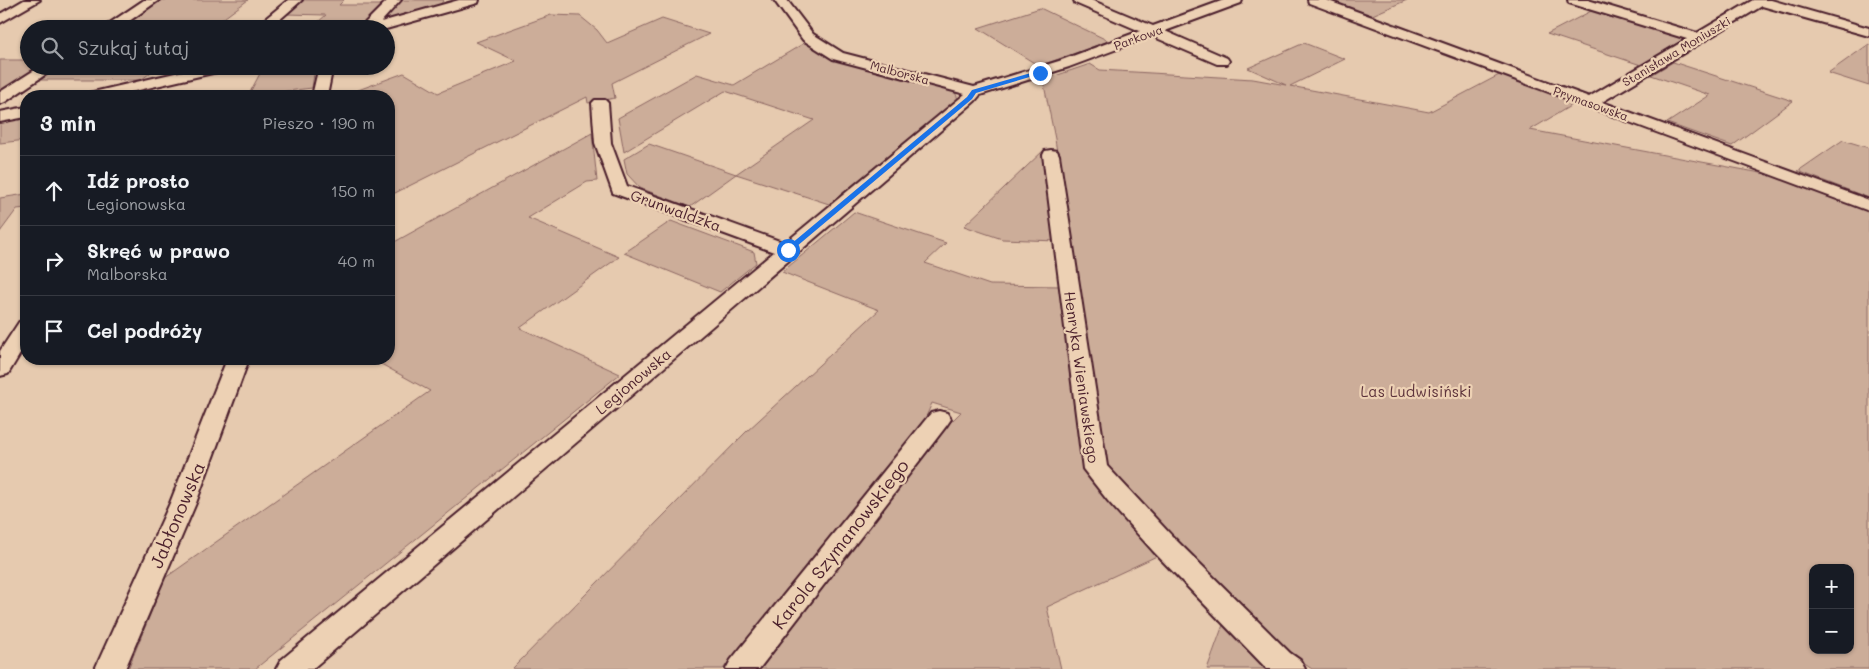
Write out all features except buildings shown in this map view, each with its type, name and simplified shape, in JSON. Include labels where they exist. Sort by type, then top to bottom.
[{"type":"street","points":[[0,19],[34,0]]},
{"type":"street","points":[[122,20],[152,0]]},
{"type":"street","points":[[271,20],[296,0]]},
{"type":"street","points":[[375,20],[395,0]]},
{"type":"street","points":[[395,22],[473,0]]},
{"type":"street","name":"Malborska","points":[[780,0],[808,36],[838,56],[974,92]]},
{"type":"street","points":[[1080,0],[1222,61]]},
{"type":"street","name":"Parkowa","points":[[974,92],[1040,73],[1236,0]]},
{"type":"street","name":"Prymasowska","points":[[1314,0],[1869,206]]},
{"type":"street","points":[[1574,0],[1698,38]]},
{"type":"street","points":[[1761,1],[1869,32]]},
{"type":"street","name":"Stanisława Moniuszki","points":[[1590,103],[1761,1]]},
{"type":"street","points":[[0,7],[21,7]]},
{"type":"street","points":[[0,100],[38,75]]},
{"type":"street","points":[[121,90],[189,75]]},
{"type":"street","points":[[321,90],[324,75]]},
{"type":"street","points":[[177,89],[185,76]]},
{"type":"street","name":"Legionowska","points":[[291,669],[970,98],[974,92]]},
{"type":"street","name":"Grunwaldzka","points":[[600,103],[603,143],[619,189],[788,250]]},
{"type":"street","points":[[0,118],[20,113]]},
{"type":"street","name":"Henryka Wieniawskiego","points":[[1051,155],[1095,469],[1186,566],[1280,662],[1290,669]]},
{"type":"street","points":[[0,369],[20,337]]},
{"type":"street","name":"Jabłonowska","points":[[110,669],[183,503],[236,365]]},
{"type":"street","name":"Karola Szymanowskiego","points":[[742,669],[939,419]]},
{"type":"green space","points":[[160,0],[248,0],[221,20],[130,20]]},
{"type":"green space","points":[[303,0],[344,0],[339,5],[383,5],[368,20],[320,20],[326,15],[285,14]]},
{"type":"green space","points":[[399,0],[444,0],[438,7],[391,20],[378,20]]},
{"type":"green space","points":[[1327,0],[1407,0],[1370,16]]},
{"type":"green space","points":[[1040,8],[1109,41],[1039,66],[978,28]]},
{"type":"green space","points":[[1595,9],[1686,38],[1641,65],[1547,34]]},
{"type":"green space","points":[[551,15],[580,16],[597,30],[607,43],[662,19],[709,34],[612,83],[615,98],[588,103],[587,97],[395,193],[395,90],[358,90],[404,73],[438,93],[516,61],[476,42]]},
{"type":"green space","points":[[806,42],[835,60],[955,92],[958,99],[829,204],[736,174],[814,120],[725,91],[624,152],[618,118],[697,74],[734,85]]},
{"type":"green space","name":"Las Ludwisiński","points":[[1304,43],[1345,59],[1290,86],[1429,112],[1501,74],[1577,102],[1530,130],[1777,176],[1869,211],[1869,669],[1312,669],[1275,644],[1105,469],[1055,139],[1043,80],[1090,64],[1100,70],[1253,79],[1286,85],[1248,68]]},
{"type":"green space","points":[[1869,44],[1869,86],[1828,73]]},
{"type":"green space","points":[[0,60],[20,60],[20,75],[27,75],[0,92]]},
{"type":"green space","points":[[1673,62],[1793,101],[1732,146],[1667,123],[1710,95],[1651,75]]},
{"type":"green space","points":[[46,75],[147,75],[141,80],[38,80]]},
{"type":"green space","points":[[259,75],[314,75],[312,88],[251,90]]},
{"type":"green space","points":[[20,117],[20,141],[0,143],[0,122]]},
{"type":"green space","points":[[592,133],[597,181],[587,182],[528,218],[619,257],[520,328],[620,374],[255,669],[128,669],[165,578],[430,391],[383,365],[395,365],[395,242]]},
{"type":"green space","points":[[1843,140],[1869,148],[1869,198],[1798,171]]},
{"type":"green space","points":[[649,144],[736,174],[690,207],[640,188],[627,174],[624,159]]},
{"type":"green space","points":[[1045,149],[1057,241],[1002,239],[964,226]]},
{"type":"green space","points":[[20,195],[20,209],[17,209],[0,232],[0,198]]},
{"type":"green space","points":[[854,212],[946,243],[925,263],[990,285],[1062,286],[1086,473],[1159,555],[1047,607],[1061,669],[761,669],[946,427],[961,412],[932,403],[925,419],[723,669],[512,669],[747,431],[879,310],[782,272]]},
{"type":"green space","points":[[671,221],[754,252],[756,263],[720,292],[624,253]]},
{"type":"green space","points":[[1224,622],[1261,663],[1269,669],[1207,669]]},
{"type":"route","points":[[788,250],[970,98],[974,92],[1040,73]]}]
